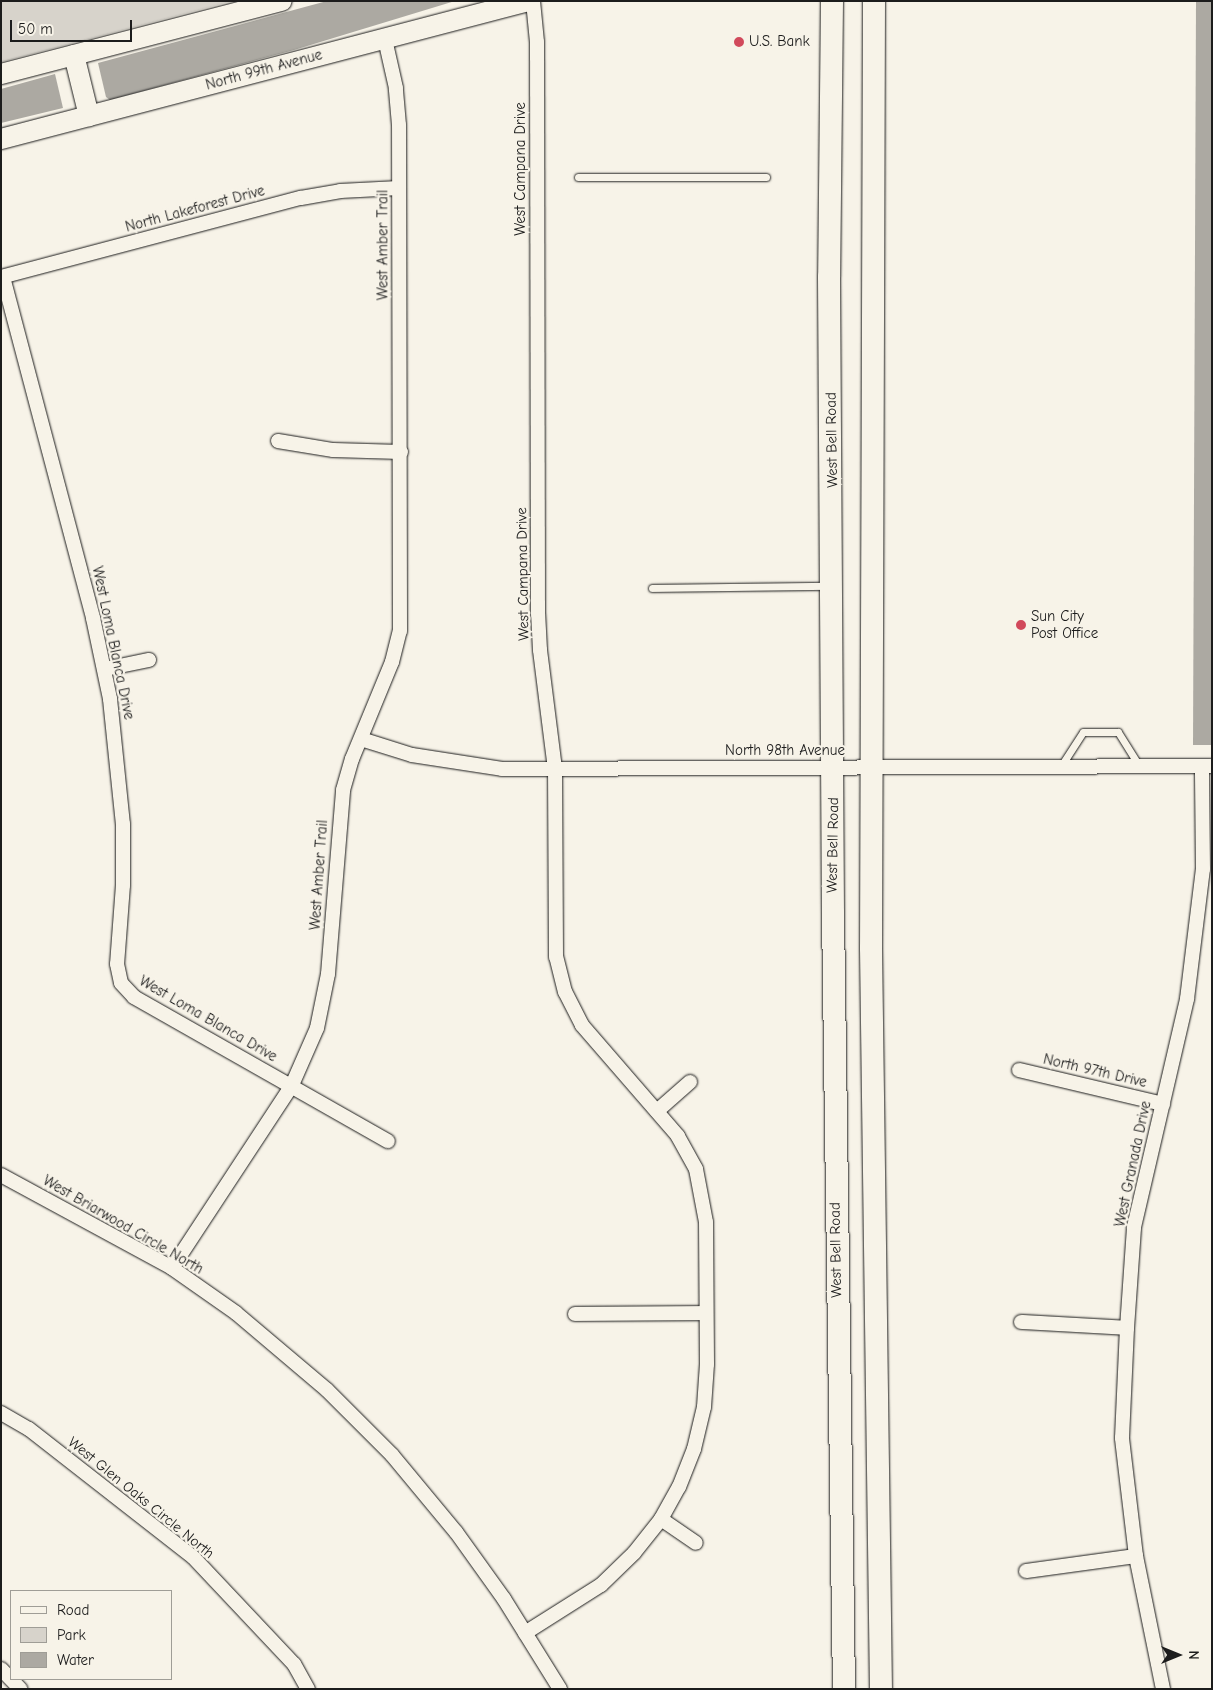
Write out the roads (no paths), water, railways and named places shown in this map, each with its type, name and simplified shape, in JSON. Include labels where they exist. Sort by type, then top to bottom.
[{"type":"main road","points":[[1,74],[282,1]]},
{"type":"main road","name":"North 99th Avenue","points":[[1,139],[528,1]]},
{"type":"main road","name":"West Bell Road","points":[[832,1],[829,276],[833,586],[835,1243],[844,1689]]},
{"type":"main road","points":[[874,1],[870,766],[881,1689]]},
{"type":"main road","points":[[74,55],[89,116]]},
{"type":"street","name":"West Campana Drive","points":[[525,1633],[601,1585],[634,1553],[660,1519],[688,1468],[700,1427],[706,1386],[706,1222],[701,1185],[688,1152],[657,1111],[593,1040],[564,992],[556,941],[555,769],[540,650],[538,614],[537,42],[533,1]]},
{"type":"street","name":"West Amber Trail","points":[[172,1268],[292,1085],[310,1046],[326,992],[340,807],[347,773],[392,662],[400,631],[398,106],[385,38]]},
{"type":"street","name":"North Lakeforest Drive","points":[[2,277],[301,198],[340,190],[399,188]]},
{"type":"street","name":"West Loma Blanca Drive","points":[[2,277],[105,669],[122,793],[123,885],[117,964],[121,983],[134,997],[388,1141]]},
{"type":"street","points":[[278,440],[333,450],[400,452]]},
{"type":"street","points":[[105,669],[149,660]]},
{"type":"street","name":"North 98th Avenue","points":[[361,739],[412,755],[502,769],[1207,766]]},
{"type":"street","name":"West Granada Drive","points":[[1163,1689],[1136,1556],[1122,1438],[1127,1328],[1134,1227],[1187,999],[1203,869],[1207,766]]},
{"type":"street","name":"North 97th Drive","points":[[1019,1070],[1163,1104]]},
{"type":"street","points":[[657,1111],[690,1082]]},
{"type":"street","name":"West Briarwood Circle North","points":[[1,1175],[172,1268],[265,1336],[362,1424],[456,1532],[525,1633],[560,1689]]},
{"type":"street","points":[[575,1314],[706,1313]]},
{"type":"street","points":[[1021,1322],[1127,1328]]},
{"type":"street","name":"West Glen Oaks Circle North","points":[[1,1413],[29,1428],[193,1557],[294,1664],[308,1689]]},
{"type":"street","points":[[660,1519],[696,1543]]},
{"type":"street","points":[[1026,1571],[1136,1556]]},
{"type":"street","points":[[1,1669],[10,1678]]},
{"type":"lane","points":[[578,177],[766,177]]},
{"type":"lane","points":[[652,588],[833,586]]},
{"type":"lane","points":[[1061,766],[1083,732],[1118,732],[1140,766]]},
{"type":"water","points":[[327,1],[455,1],[294,50],[110,100],[106,97],[98,63]]},
{"type":"water","points":[[1196,1],[1212,1],[1212,745],[1193,745]]},
{"type":"water","points":[[55,74],[63,108],[1,123],[1,89]]},
{"type":"place","name":"U.S. Bank","points":[[739,42]]},
{"type":"place","name":"Sun City Post Office","points":[[1021,625]]}]
